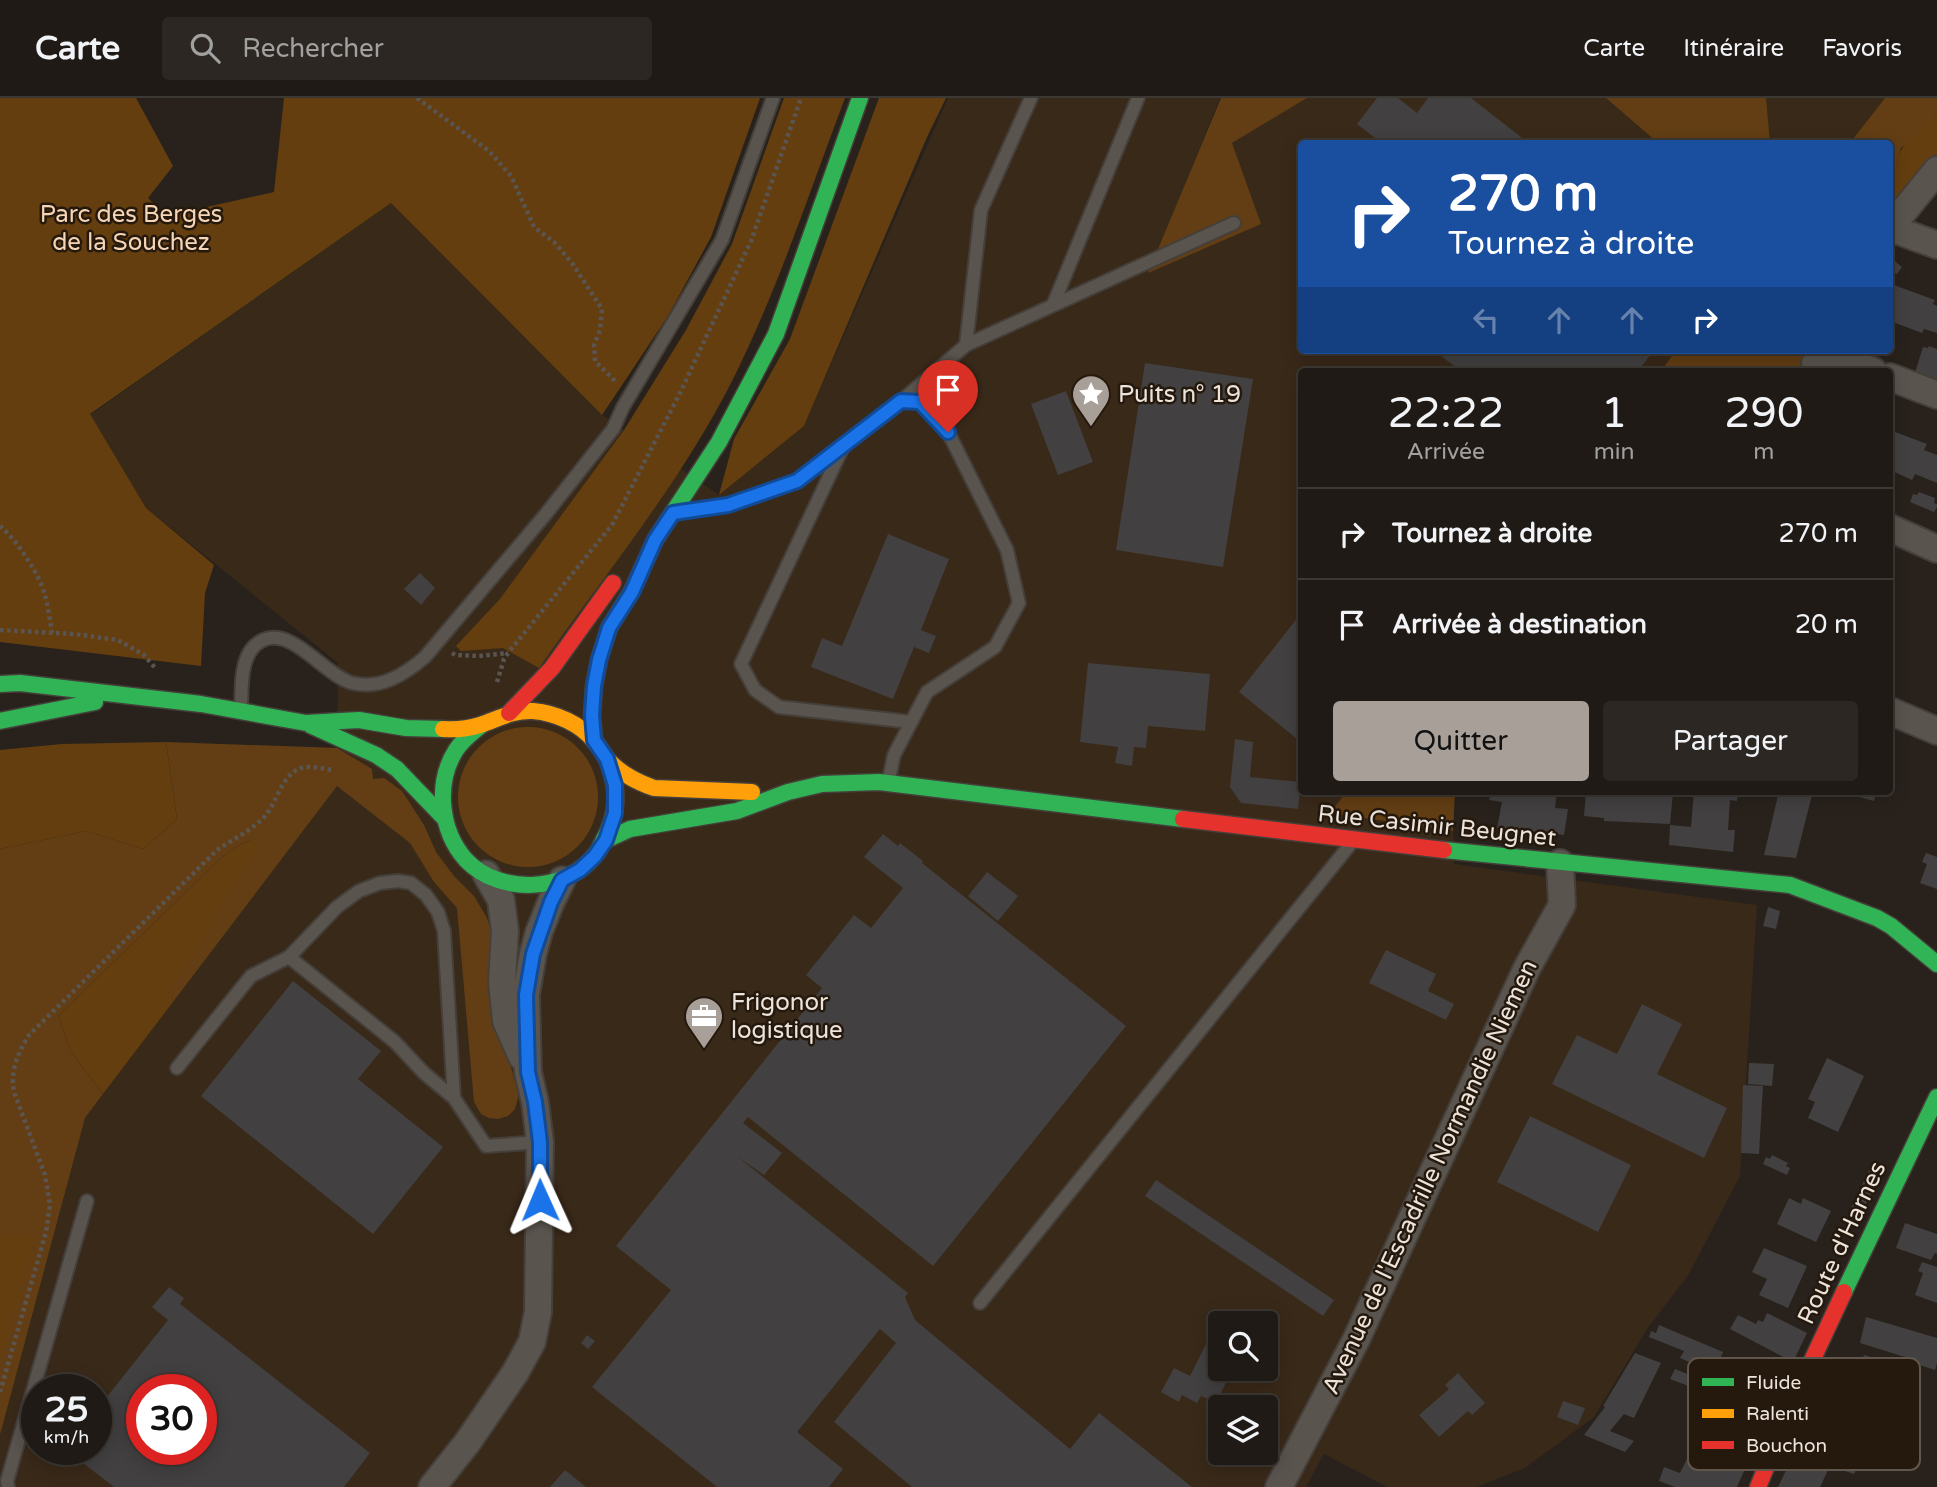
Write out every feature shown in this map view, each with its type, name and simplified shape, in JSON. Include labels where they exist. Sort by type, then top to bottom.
[{"type":"main road","points":[[594,740],[594,686],[609,628],[632,592],[655,540],[719,442],[776,334],[860,98]]},
{"type":"main road","points":[[0,684],[20,683],[201,704],[306,723],[359,720],[406,728],[460,730],[509,713],[529,697],[617,577],[655,540]]},
{"type":"main road","points":[[0,721],[124,696]]},
{"type":"main road","points":[[509,713],[533,711],[555,715],[576,725],[594,740],[607,759],[624,773],[654,788],[717,792],[788,792]]},
{"type":"main road","points":[[306,723],[376,755],[397,768],[444,817]]},
{"type":"main road","points":[[483,724],[462,742],[449,765],[442,791],[444,817],[452,840],[466,860],[485,874],[510,884],[548,885],[580,870],[595,856],[606,840],[615,813],[615,785],[607,759]]},
{"type":"main road","name":"Rue Casimir Beugnet","points":[[788,792],[822,784],[889,783],[1354,840],[1790,885],[1877,918],[1891,926],[1937,964]]},
{"type":"main road","points":[[606,840],[630,829],[737,811],[788,792]]},
{"type":"main road","name":"Route d'Harnes","points":[[1813,1358],[1937,1097]]},
{"type":"main road","name":"Route d'Harnes","points":[[1758,1487],[1765,1470]]},
{"type":"street","points":[[1893,224],[1937,170]]},
{"type":"street","points":[[1893,229],[1937,244]]},
{"type":"street","points":[[1815,361],[1842,359],[1865,368]]},
{"type":"street","points":[[1893,378],[1937,395]]},
{"type":"street","points":[[1893,529],[1937,549]]},
{"type":"street","points":[[1893,712],[1937,732]]},
{"type":"street","name":"Avenue de l'Escadrille Normandie Niemen","points":[[1279,1487],[1356,1340],[1527,968],[1562,905],[1560,863]]},
{"type":"street","points":[[432,1487],[467,1443],[515,1373],[532,1342],[538,1312],[540,1142],[528,1072],[506,1021],[502,982],[505,931],[501,900],[485,874]]},
{"type":"street","points":[[528,1072],[526,995],[533,954],[551,902],[562,880]]},
{"type":"lane","points":[[240,712],[243,671],[254,646],[262,640],[273,637],[285,639],[331,673],[351,682],[368,684],[388,682],[408,672],[439,640],[545,515],[613,429],[623,407],[722,240],[773,98]]},
{"type":"lane","points":[[966,345],[981,210],[1031,98]]},
{"type":"lane","points":[[1053,305],[1138,98]]},
{"type":"lane","points":[[673,513],[728,505],[797,481],[901,401],[966,345],[1234,223]]},
{"type":"lane","points":[[889,783],[894,755],[927,692],[995,647],[1019,603],[1007,550],[948,432],[920,402],[901,401]]},
{"type":"lane","points":[[843,446],[741,664],[755,690],[779,707],[911,722]]},
{"type":"lane","points":[[980,1303],[1354,840]]},
{"type":"lane","points":[[177,1068],[251,976],[289,957],[337,907],[359,891],[380,883],[398,881],[411,883],[426,895],[438,912],[444,932],[454,1098]]},
{"type":"lane","points":[[289,957],[395,1042],[424,1073],[454,1098],[486,1146],[540,1142]]},
{"type":"lane","points":[[8,1487],[7,1481],[87,1201]]},
{"type":"path","points":[[417,98],[489,151],[511,176],[534,228],[554,242],[595,297],[602,309],[600,330],[594,345],[595,361],[618,384],[623,407]]},
{"type":"path","points":[[439,640],[455,655],[508,653],[612,525],[680,393],[751,241],[801,98]]},
{"type":"path","points":[[0,526],[30,563],[45,592],[52,633]]},
{"type":"path","points":[[0,630],[118,640],[145,655],[159,674]]},
{"type":"path","points":[[0,1392],[46,1231],[50,1205],[45,1175],[12,1083],[18,1052],[29,1035],[217,850],[251,829],[265,816],[291,774],[300,768],[344,771]]},
{"type":"shaded area","points":[[948,98],[1220,98],[1149,273],[1232,143],[1307,98],[1606,98],[1655,140],[1298,140],[1298,354],[1673,354],[1663,368],[1298,368],[1298,795],[1344,795],[1331,813],[1453,831],[1454,864],[1757,905],[1740,1176],[1689,1274],[1647,1329],[1594,1417],[1525,1468],[1476,1487],[1387,1487],[1324,1454],[1306,1487],[0,1487],[0,1435],[85,1118],[336,786],[338,663],[146,508],[90,415],[391,203],[602,415],[719,495],[804,426]]},
{"type":"shaded area","points":[[1221,98],[1307,98],[1232,143],[1261,224],[1148,273]]},
{"type":"shaded area","points":[[1606,98],[1766,98],[1770,140],[1655,140]]},
{"type":"shaded area","points":[[1765,98],[1885,98],[1852,140],[1770,140]]},
{"type":"shaded area","points":[[1885,98],[1937,98],[1937,114],[1901,148],[1893,176],[1893,140],[1852,140]]},
{"type":"shaded area","points":[[1673,354],[1808,354],[1810,368],[1663,368]]},
{"type":"shaded area","points":[[528,727],[555,733],[577,748],[592,770],[598,797],[592,824],[577,846],[555,861],[528,867],[501,861],[479,846],[464,824],[458,797],[464,770],[479,748],[501,733]]},
{"type":"shaded area","points":[[166,742],[337,748],[372,769],[373,779],[384,778],[402,791],[424,825],[436,852],[474,896],[487,918],[494,942],[508,1058],[519,1094],[515,1109],[508,1116],[498,1119],[481,1114],[474,1102],[457,908],[434,882],[410,843],[337,786],[173,1002],[171,988],[251,840],[237,846],[222,857],[58,1016],[71,1052],[103,1094],[85,1118],[0,1435],[0,849],[86,831],[143,849],[177,819]]},
{"type":"shaded area","points":[[1344,795],[1455,795],[1453,831],[1330,813]]},
{"type":"green space","name":"Parc des Berges de la Souchez","points":[[0,98],[136,98],[173,166],[148,198],[166,216],[274,192],[284,98],[760,98],[711,237],[668,316],[602,415],[391,203],[90,414],[146,508],[214,565],[205,593],[201,666],[0,642]]},
{"type":"green space","points":[[784,98],[845,98],[763,313],[748,349],[711,421],[665,493],[539,668],[503,648],[461,651],[456,646],[500,599],[624,430],[686,330],[732,244]]},
{"type":"green space","points":[[879,98],[946,98],[804,426],[719,495],[734,439],[790,339]]},
{"type":"green space","points":[[1937,114],[1937,157],[1893,209],[1893,174],[1901,151],[1910,139]]},
{"type":"green space","points":[[166,742],[177,819],[143,849],[86,831],[0,849],[0,750],[62,744]]},
{"type":"green space","points":[[251,840],[258,846],[172,987],[173,1002],[103,1094],[71,1052],[58,1016],[222,857]]},
{"type":"green space","points":[[36,1236],[0,1359],[0,1237]]},
{"type":"building","points":[[1377,98],[1398,98],[1417,113],[1428,98],[1471,98],[1525,140],[1378,140],[1357,124]]},
{"type":"building","points":[[1893,260],[1902,267],[1897,274],[1893,272]]},
{"type":"building","points":[[1893,285],[1935,300],[1933,304],[1937,306],[1937,333],[1924,329],[1922,333],[1893,322]]},
{"type":"building","points":[[1923,347],[1937,349],[1935,385],[1914,376]]},
{"type":"building","points":[[1438,354],[1651,354],[1640,368],[1457,368]]},
{"type":"building","points":[[1145,363],[1253,379],[1223,567],[1116,550]]},
{"type":"building","points":[[1066,391],[1093,462],[1058,475],[1031,404]]},
{"type":"building","points":[[1893,431],[1927,444],[1924,450],[1937,455],[1937,483],[1915,474],[1912,480],[1893,471]]},
{"type":"building","points":[[1919,492],[1935,498],[1937,507],[1934,512],[1910,502],[1913,494],[1917,495]]},
{"type":"building","points":[[888,534],[949,559],[921,630],[936,636],[929,653],[914,647],[893,699],[811,667],[822,638],[842,646]]},
{"type":"building","points":[[420,573],[435,588],[421,605],[404,589]]},
{"type":"building","points":[[1298,617],[1298,740],[1239,692]]},
{"type":"building","points":[[1088,663],[1210,674],[1205,731],[1148,726],[1146,748],[1134,747],[1132,766],[1115,763],[1118,747],[1080,742]]},
{"type":"building","points":[[1235,739],[1253,742],[1250,777],[1298,782],[1298,809],[1241,803],[1230,787]]},
{"type":"building","points":[[1480,795],[1557,795],[1555,808],[1568,809],[1564,835],[1497,828],[1502,802],[1489,800],[1490,797]]},
{"type":"building","points":[[1586,795],[1673,795],[1670,824],[1604,821],[1604,818],[1584,816]]},
{"type":"building","points":[[1694,795],[1738,795],[1737,801],[1730,800],[1728,830],[1735,830],[1733,852],[1669,845],[1670,825],[1691,827]]},
{"type":"building","points":[[1778,795],[1812,795],[1796,858],[1764,855]]},
{"type":"building","points":[[1856,795],[1876,795],[1874,801]]},
{"type":"building","points":[[883,834],[923,861],[922,863],[1126,1026],[933,1266],[748,1117],[743,1123],[782,1153],[764,1175],[738,1157],[908,1293],[905,1297],[915,1320],[1070,1449],[1099,1413],[1192,1487],[912,1487],[834,1422],[896,1343],[880,1329],[797,1432],[843,1469],[829,1487],[717,1487],[592,1387],[671,1290],[616,1246],[822,988],[806,975],[854,915],[871,928],[903,888],[864,857]]},
{"type":"building","points":[[1926,853],[1937,857],[1937,889],[1920,883],[1927,864],[1922,862]]},
{"type":"building","points":[[987,872],[1018,896],[998,921],[968,896]]},
{"type":"building","points":[[1768,907],[1780,911],[1776,929],[1763,926]]},
{"type":"building","points":[[1386,950],[1436,974],[1428,991],[1454,1004],[1446,1020],[1369,983]]},
{"type":"building","points":[[293,981],[381,1051],[358,1079],[443,1147],[373,1234],[201,1096]]},
{"type":"building","points":[[1642,1004],[1682,1024],[1657,1074],[1727,1108],[1704,1158],[1552,1084],[1577,1035],[1617,1054]]},
{"type":"building","points":[[1827,1058],[1864,1076],[1838,1132],[1808,1118],[1815,1102],[1808,1099]]},
{"type":"building","points":[[1749,1063],[1774,1064],[1772,1086],[1748,1084]]},
{"type":"building","points":[[1743,1085],[1763,1086],[1759,1154],[1741,1153]]},
{"type":"building","points":[[1530,1116],[1631,1165],[1598,1232],[1497,1182]]},
{"type":"building","points":[[1772,1155],[1788,1163],[1786,1166],[1790,1168],[1787,1175],[1763,1164],[1766,1157],[1770,1159]]},
{"type":"building","points":[[1872,1164],[1883,1170],[1862,1212],[1851,1208]]},
{"type":"building","points":[[1156,1180],[1334,1300],[1323,1316],[1145,1196]]},
{"type":"building","points":[[1789,1198],[1801,1204],[1803,1198],[1831,1211],[1816,1242],[1777,1224]]},
{"type":"building","points":[[1905,1223],[1937,1234],[1937,1254],[1935,1253],[1931,1260],[1896,1248]]},
{"type":"building","points":[[1764,1248],[1807,1266],[1788,1308],[1759,1295],[1767,1279],[1752,1272]]},
{"type":"building","points":[[1922,1262],[1937,1267],[1937,1303],[1915,1295],[1923,1273],[1918,1271]]},
{"type":"building","points":[[169,1287],[184,1298],[180,1304],[370,1453],[344,1487],[114,1487],[86,1465],[112,1465],[112,1390],[168,1320],[152,1307]]},
{"type":"building","points":[[1767,1313],[1807,1333],[1795,1358],[1785,1358],[1730,1329],[1738,1315],[1756,1324],[1758,1320],[1763,1322]]},
{"type":"building","points":[[1866,1317],[1937,1338],[1935,1370],[1920,1365],[1920,1358],[1908,1358],[1860,1343]]},
{"type":"building","points":[[1659,1325],[1723,1352],[1721,1358],[1688,1358],[1688,1361],[1680,1358],[1684,1351],[1649,1337],[1651,1331],[1656,1333]]},
{"type":"building","points":[[587,1335],[595,1341],[588,1349],[581,1343]]},
{"type":"building","points":[[1208,1340],[1208,1381],[1227,1381],[1220,1395],[1208,1395],[1208,1399],[1201,1396],[1197,1403],[1182,1395],[1179,1402],[1161,1392],[1174,1368],[1190,1376]]},
{"type":"building","points":[[1635,1353],[1661,1363],[1634,1418],[1624,1414],[1610,1431],[1634,1441],[1625,1452],[1584,1435],[1605,1407],[1603,1406]]},
{"type":"building","points":[[1675,1369],[1688,1374],[1688,1386],[1670,1379]]},
{"type":"building","points":[[1458,1373],[1485,1403],[1472,1415],[1468,1411],[1439,1437],[1419,1415],[1449,1389],[1445,1385]]},
{"type":"building","points":[[1563,1401],[1585,1408],[1578,1425],[1557,1417]]},
{"type":"building","points":[[1688,1457],[1688,1470],[1745,1470],[1737,1487],[1675,1487],[1659,1481],[1664,1467],[1680,1473]]},
{"type":"building","points":[[565,1470],[586,1487],[550,1487]]},
{"type":"building","points":[[1786,1470],[1828,1470],[1820,1487],[1778,1487]]},
{"type":"traffic: fast","points":[[594,740],[594,686],[609,628],[632,591],[655,540],[719,442],[776,334],[860,98]]},
{"type":"traffic: fast","points":[[0,684],[20,683],[201,704],[306,723],[359,720],[406,728],[443,729]]},
{"type":"traffic: fast","points":[[0,721],[95,702]]},
{"type":"traffic: fast","points":[[483,724],[462,742],[449,763],[443,806],[457,848],[466,860],[496,879],[514,884],[550,883],[582,868],[595,855],[612,820],[616,801],[614,781],[607,759]]},
{"type":"traffic: fast","points":[[310,725],[376,755],[397,769],[444,818]]},
{"type":"traffic: fast","points":[[606,840],[630,829],[737,811],[788,792],[822,784],[879,782],[1183,819]]},
{"type":"traffic: fast","points":[[1444,850],[1790,885],[1877,918],[1891,926],[1937,964]]},
{"type":"traffic: fast","points":[[1844,1292],[1937,1097]]},
{"type":"traffic: slow","points":[[443,729],[480,725],[519,712],[542,712],[567,720],[583,730],[613,765],[648,786],[752,792]]},
{"type":"traffic: jam","points":[[509,713],[552,668],[613,583]]},
{"type":"traffic: jam","points":[[1183,819],[1444,850]]},
{"type":"traffic: jam","points":[[1813,1358],[1844,1292]]},
{"type":"traffic: jam","points":[[1758,1487],[1765,1470]]},
{"type":"place","name":"Puits n° 19","points":[[1091,428]]},
{"type":"place","name":"Frigonor logistique","points":[[704,1050]]},
{"type":"route","points":[[540,1200],[540,1142],[528,1072],[526,995],[533,954],[551,902],[562,880],[580,870],[595,856],[606,840],[615,813],[615,785],[607,759],[594,740],[594,686],[609,628],[632,592],[655,540],[673,513],[728,505],[797,481],[901,401],[920,402],[948,432]]}]
